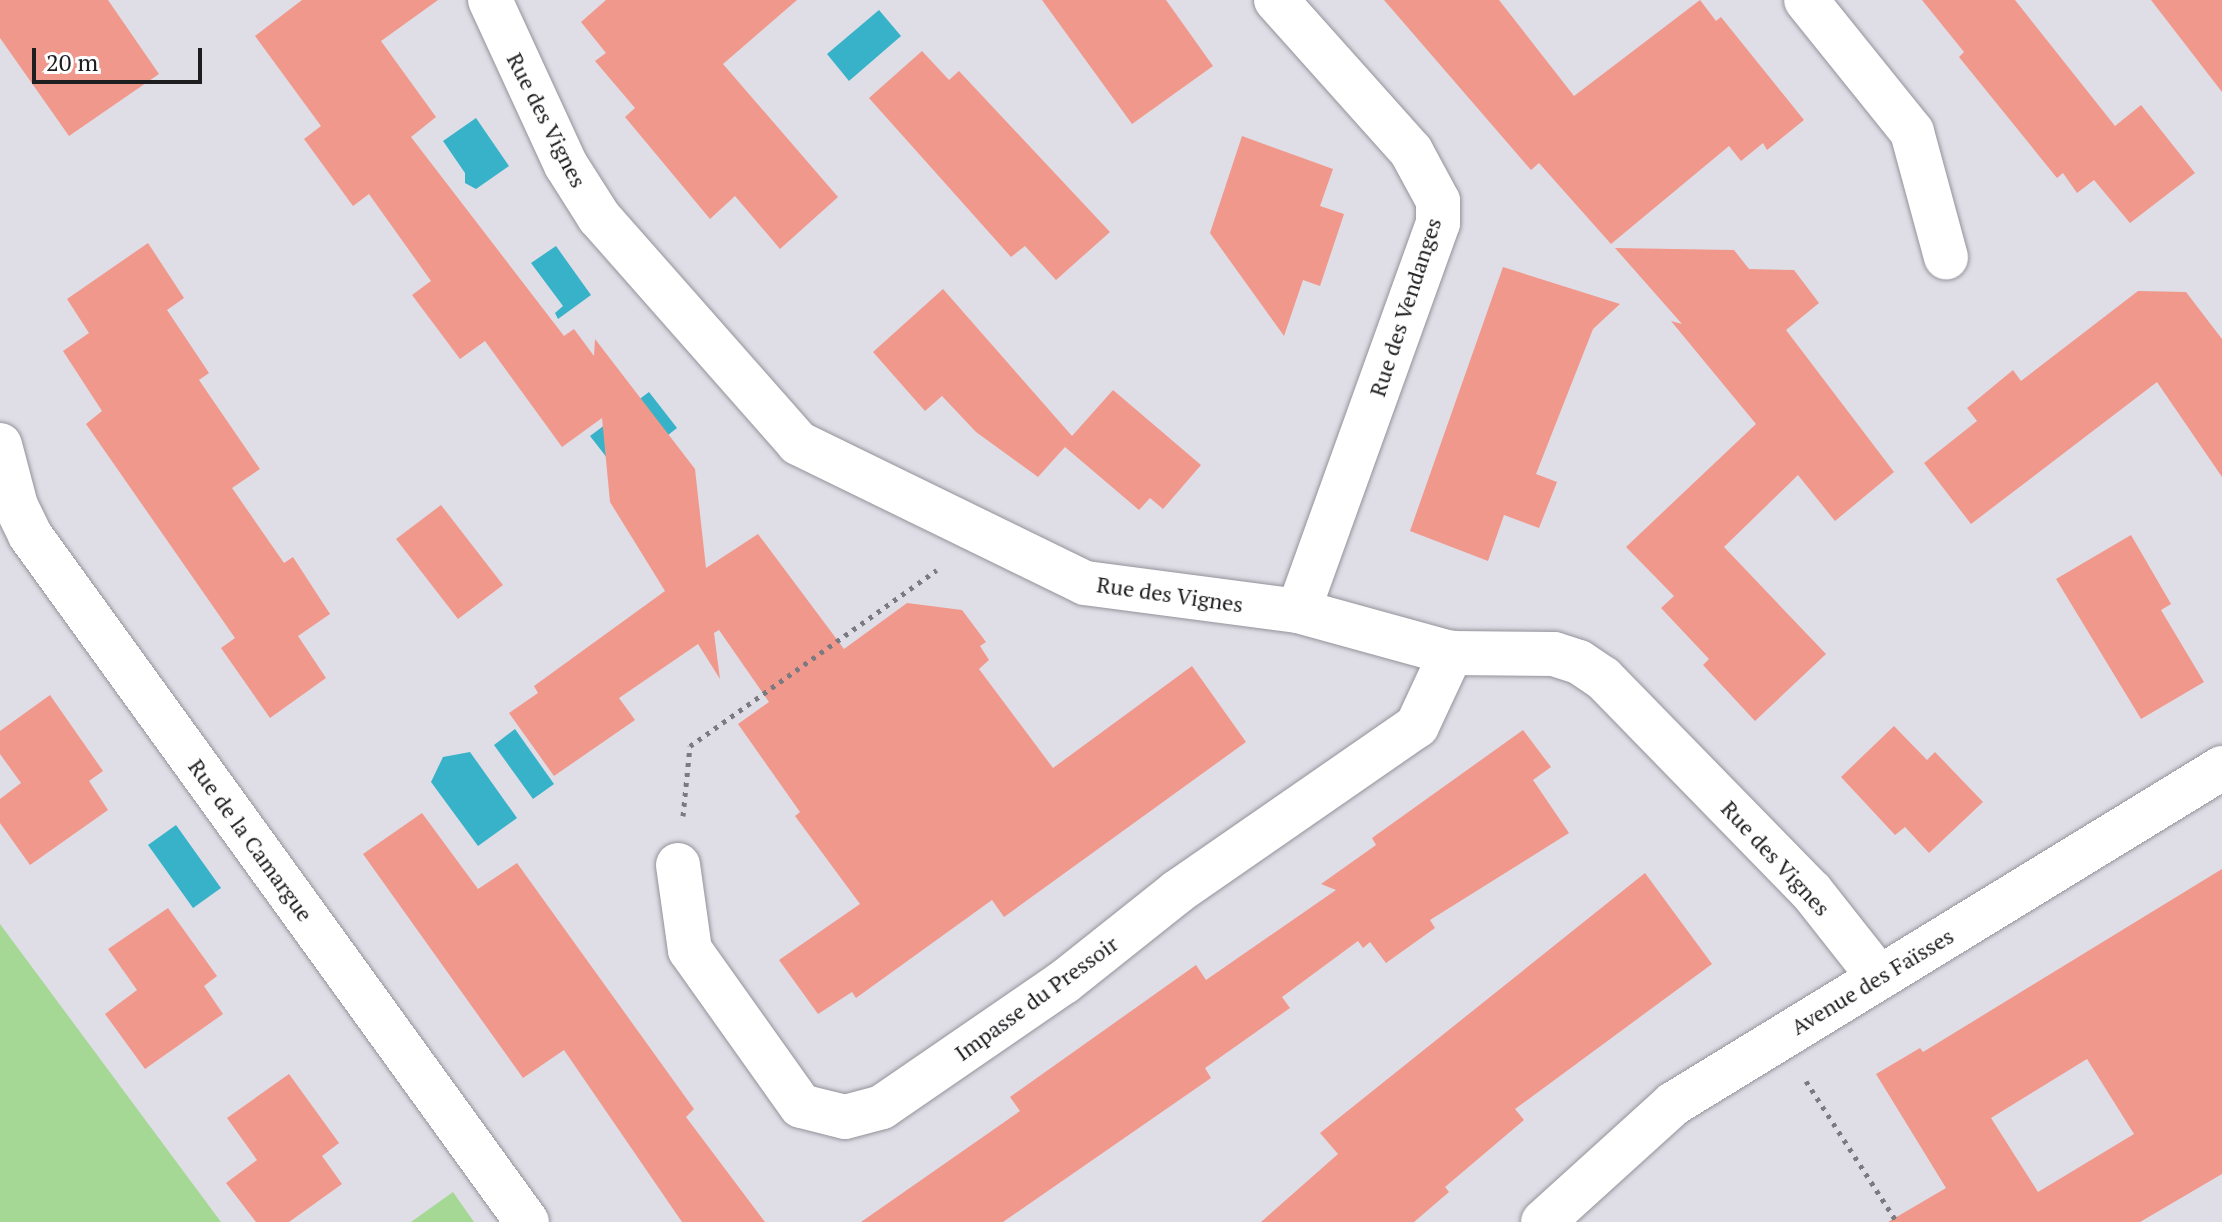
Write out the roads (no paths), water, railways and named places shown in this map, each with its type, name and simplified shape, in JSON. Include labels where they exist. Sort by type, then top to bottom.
[{"type":"street","name":"Rue des Vignes","points":[[490,0],[566,165],[599,217],[798,443],[1085,583],[1298,611],[1451,653],[1554,654],[1579,662],[1603,678],[1811,891],[1879,977]]},
{"type":"street","name":"Rue des Vendanges","points":[[1276,0],[1411,151],[1438,201],[1438,223],[1298,611]]},
{"type":"street","points":[[1806,0],[1912,132],[1946,257]]},
{"type":"street","name":"Rue de la Camargue","points":[[0,445],[16,506],[30,535],[527,1222]]},
{"type":"street","name":"Impasse du Pressoir","points":[[678,865],[690,950],[801,1106],[845,1117],[870,1110],[1064,982],[1177,892],[1417,726],[1451,653]]},
{"type":"street","name":"Avenue des Faïsses","points":[[1543,1222],[1673,1104],[2222,768]]},
{"type":"water","points":[[879,10],[901,36],[849,81],[827,54]]},
{"type":"water","points":[[476,118],[509,166],[476,189],[465,183],[465,173],[443,141]]},
{"type":"water","points":[[556,246],[591,295],[558,319],[555,313],[563,306],[531,263]]},
{"type":"water","points":[[649,392],[677,428],[640,457],[611,463],[590,436]]},
{"type":"water","points":[[515,729],[554,784],[533,799],[494,745]]},
{"type":"water","points":[[470,752],[517,818],[478,846],[431,782],[443,757]]},
{"type":"water","points":[[176,825],[221,888],[193,908],[148,845]]}]
